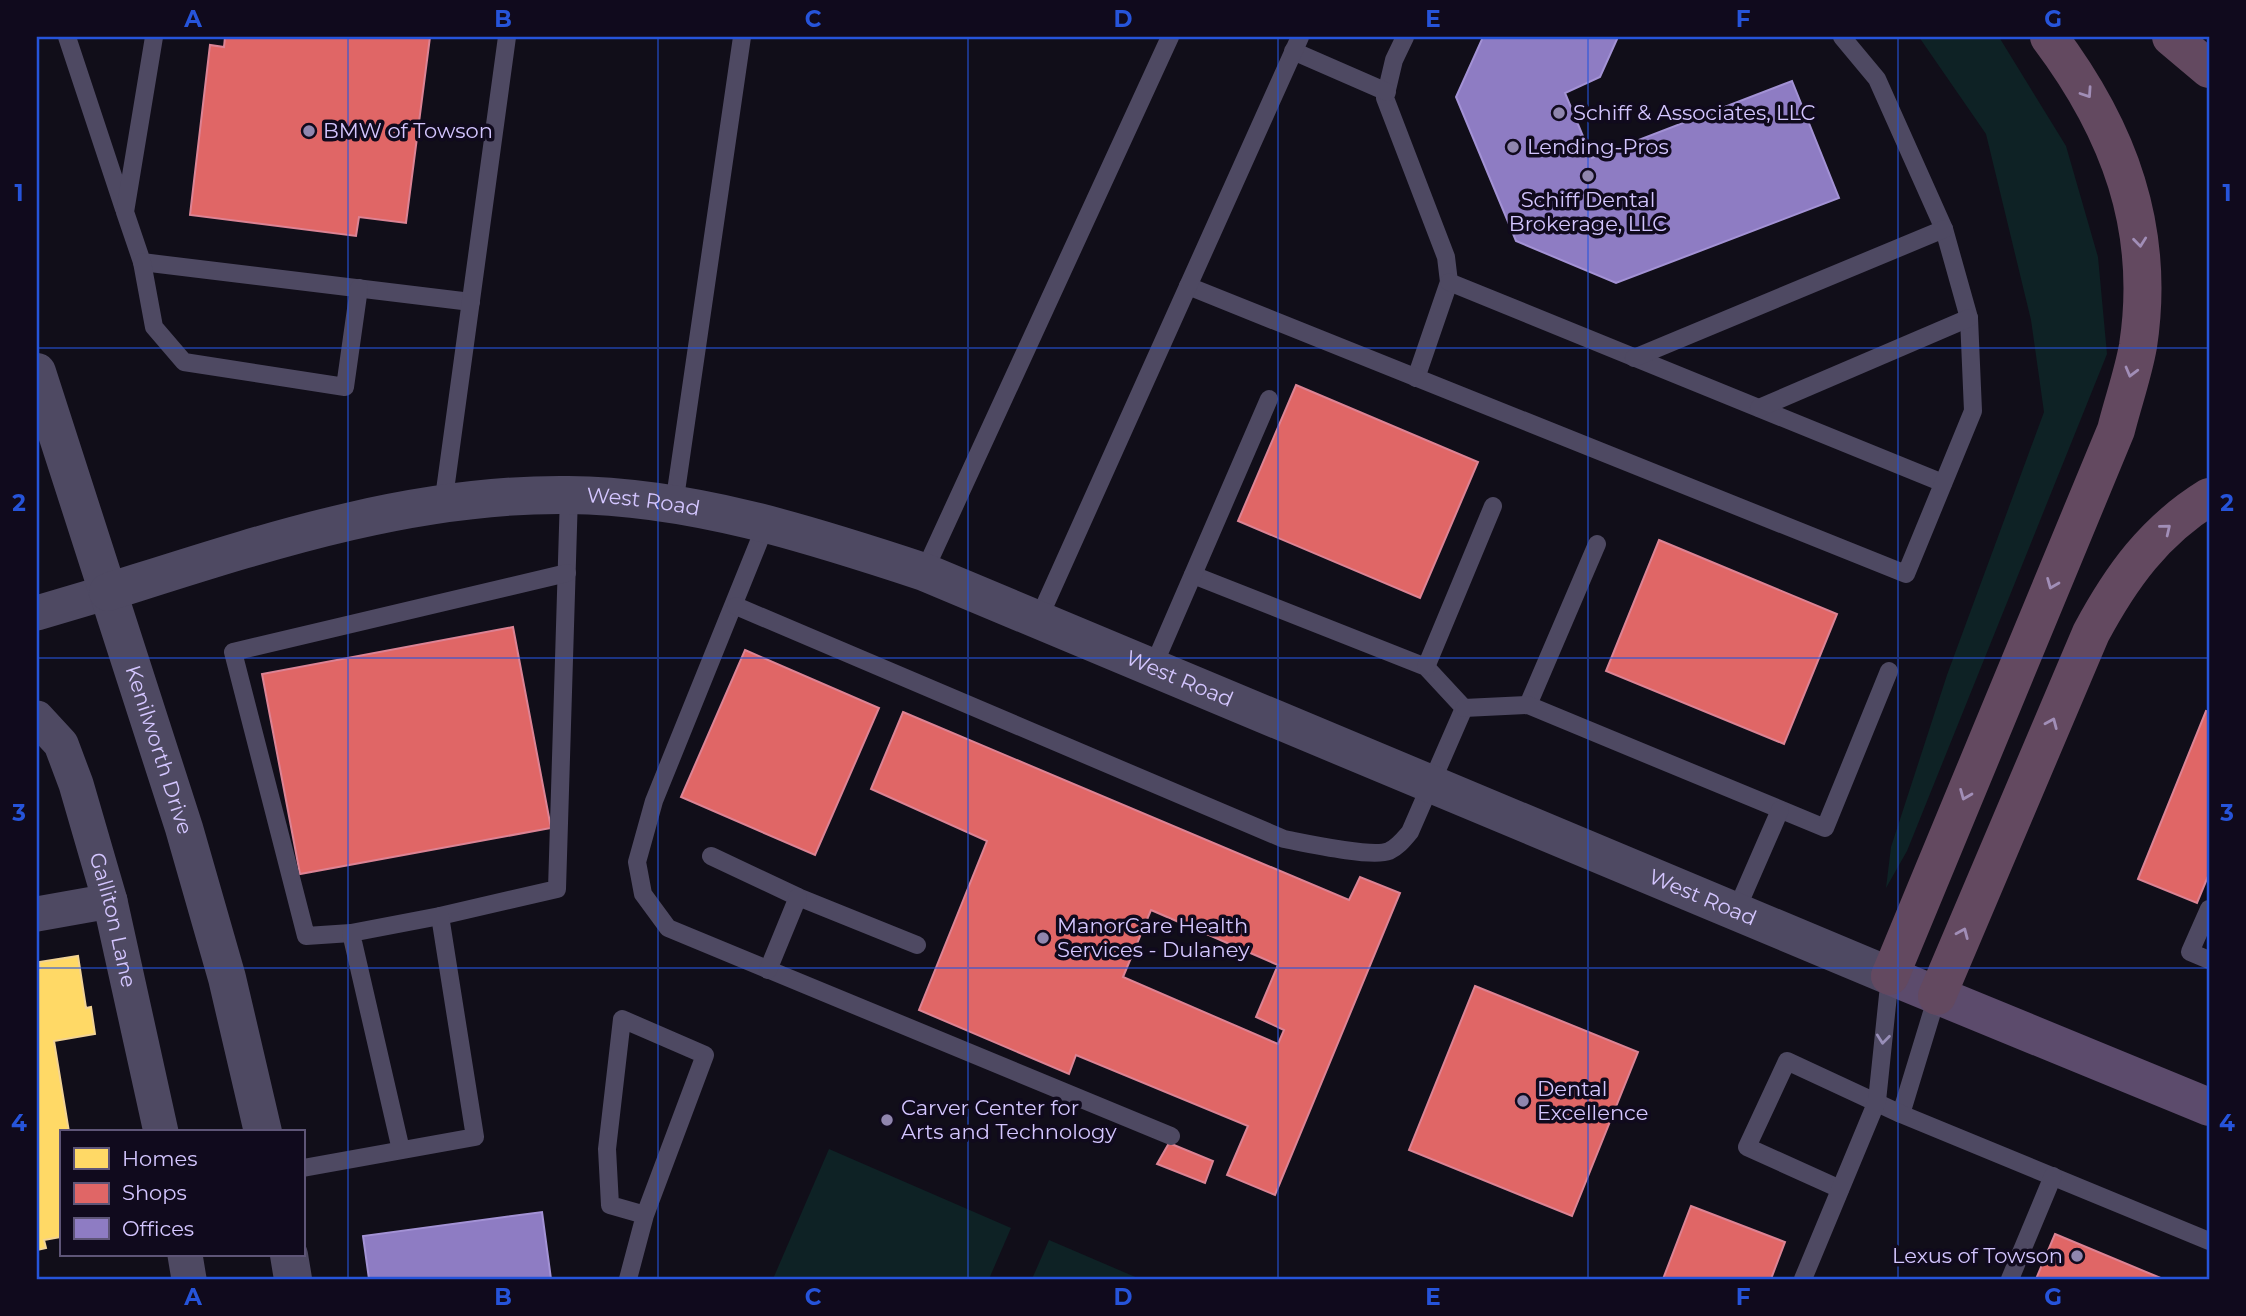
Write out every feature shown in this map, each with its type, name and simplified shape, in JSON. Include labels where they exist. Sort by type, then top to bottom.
[{"type":"highway","points":[[1890,976],[2116,430],[2137,348],[2143,295],[2141,238],[2128,181],[2099,111],[2049,37]]},
{"type":"highway","points":[[2171,37],[2209,69]]},
{"type":"highway","points":[[1937,996],[2091,633],[2117,585],[2150,543],[2209,497]]},
{"type":"main road","name":"West Road","points":[[1890,976],[2209,1107]]},
{"type":"street","name":"Kenilworth Drive","points":[[37,372],[184,828],[228,978],[263,1130]]},
{"type":"street","name":"West Road","points":[[108,592],[279,538],[356,519],[443,505],[569,495],[674,505],[766,524],[924,572],[1890,976]]},
{"type":"street","points":[[37,613],[108,592]]},
{"type":"street","name":"Galliton Lane","points":[[37,718],[61,744],[76,784],[110,901],[161,1130]]},
{"type":"street","points":[[37,914],[110,901]]},
{"type":"street","points":[[185,1256],[189,1279]]},
{"type":"street","points":[[289,1256],[293,1279]]},
{"type":"lane","points":[[67,37],[142,262],[154,327],[184,362],[345,387],[359,288]]},
{"type":"lane","points":[[125,212],[154,37]]},
{"type":"lane","points":[[443,505],[507,37]]},
{"type":"lane","points":[[674,505],[742,37]]},
{"type":"lane","points":[[924,572],[1170,37]]},
{"type":"lane","points":[[1405,37],[1394,60],[1385,97],[1446,257],[1449,282],[1416,378]]},
{"type":"lane","points":[[1188,286],[1906,574],[1973,411],[1969,318],[1944,229],[1877,79],[1842,37]]},
{"type":"lane","points":[[1038,618],[1296,44],[1387,93]]},
{"type":"lane","points":[[1634,358],[1944,229]]},
{"type":"lane","points":[[142,262],[471,302]]},
{"type":"lane","points":[[1449,282],[1943,483]]},
{"type":"lane","points":[[1759,408],[1969,318]]},
{"type":"lane","points":[[1153,667],[1269,398]]},
{"type":"lane","points":[[567,573],[233,652],[306,936],[351,933],[557,889],[567,573],[569,495]]},
{"type":"lane","points":[[1426,667],[1493,506]]},
{"type":"lane","points":[[766,524],[736,606],[654,801],[637,862],[643,894],[668,928],[1171,1136]]},
{"type":"lane","points":[[1528,705],[1597,544]]},
{"type":"lane","points":[[1193,575],[1426,667],[1464,708],[1528,705],[1825,828],[1889,671]]},
{"type":"lane","points":[[736,606],[1284,839],[1337,849],[1386,852],[1410,832],[1464,708]]},
{"type":"lane","points":[[1735,911],[1780,810]]},
{"type":"lane","points":[[710,856],[797,897],[917,946]]},
{"type":"lane","points":[[768,970],[797,897]]},
{"type":"lane","points":[[2209,909],[2190,952],[2209,960]]},
{"type":"lane","points":[[304,1168],[475,1137],[440,916]]},
{"type":"lane","points":[[351,933],[401,1150]]},
{"type":"lane","points":[[1803,1279],[1877,1101],[1890,976]]},
{"type":"lane","points":[[1901,1114],[1937,996]]},
{"type":"lane","points":[[628,1279],[645,1215],[705,1055],[622,1019],[607,1149],[610,1205],[645,1215]]},
{"type":"lane","points":[[1840,1189],[1748,1147],[1787,1061],[1901,1114],[2209,1241]]},
{"type":"lane","points":[[2010,1279],[2053,1176]]},
{"type":"green space","points":[[1919,37],[1999,37],[2066,146],[2098,257],[2107,354],[1907,851],[1886,888],[1891,847],[1947,675],[2044,412],[2031,320],[1986,134]]},
{"type":"green space","points":[[829,1149],[1011,1228],[989,1279],[773,1279]]},
{"type":"green space","points":[[1049,1240],[1140,1279],[1032,1279]]},
{"type":"building: Homes","points":[[78,956],[86,1008],[91,1007],[95,1034],[54,1041],[69,1130],[60,1130],[60,1237],[44,1240],[46,1248],[37,1250],[37,970],[40,969],[39,962]]},
{"type":"building: Shops","name":"BMW of Towson","points":[[225,37],[430,37],[406,223],[359,217],[356,236],[190,215],[210,45],[224,47]]},
{"type":"building: Shops","points":[[1296,385],[1478,462],[1420,598],[1238,521]]},
{"type":"building: Shops","points":[[1659,540],[1837,614],[1784,744],[1606,671]]},
{"type":"building: Shops","points":[[513,627],[551,828],[300,874],[262,674]]},
{"type":"building: Shops","points":[[745,650],[879,708],[815,855],[681,797]]},
{"type":"building: Shops","points":[[2206,711],[2209,712],[2209,874],[2197,903],[2138,879]]},
{"type":"building: Shops","name":"ManorCare Health Services - Dulaney","points":[[903,712],[1349,900],[1360,877],[1400,893],[1275,1195],[1227,1175],[1248,1126],[1076,1055],[1069,1074],[919,1010],[987,841],[871,789]],"holes":[[[1151,910],[1278,965],[1256,1017],[1284,1030],[1278,1044],[1123,977]]]},
{"type":"building: Shops","name":"Dental Excellence","points":[[1475,986],[1638,1052],[1572,1216],[1409,1150]]},
{"type":"building: Shops","points":[[1169,1143],[1213,1161],[1205,1183],[1157,1164]]},
{"type":"building: Shops","points":[[1691,1206],[1785,1242],[1771,1279],[1663,1279]]},
{"type":"building: Shops","name":"Lexus of Towson","points":[[2055,1234],[2163,1279],[2036,1279]]},
{"type":"building: Offices","points":[[1483,37],[1618,37],[1600,77],[1565,93],[1592,158],[1792,81],[1839,198],[1616,283],[1516,241],[1456,97]]},
{"type":"building: Offices","points":[[542,1212],[551,1279],[369,1279],[363,1236]]},
{"type":"place","name":"Schiff & Associates, LLC","points":[[1559,113]]},
{"type":"place","name":"BMW of Towson","points":[[309,131]]},
{"type":"place","name":"Lending-Pros","points":[[1513,147]]},
{"type":"place","name":"Schiff Dental Brokerage, LLC","points":[[1588,176]]},
{"type":"place","name":"ManorCare Health Services - Dulaney","points":[[1043,938]]},
{"type":"place","name":"Dental Excellence","points":[[1523,1101]]},
{"type":"place","name":"Carver Center for Arts and Technology","points":[[887,1120]]},
{"type":"place","name":"Lexus of Towson","points":[[2077,1256]]}]
